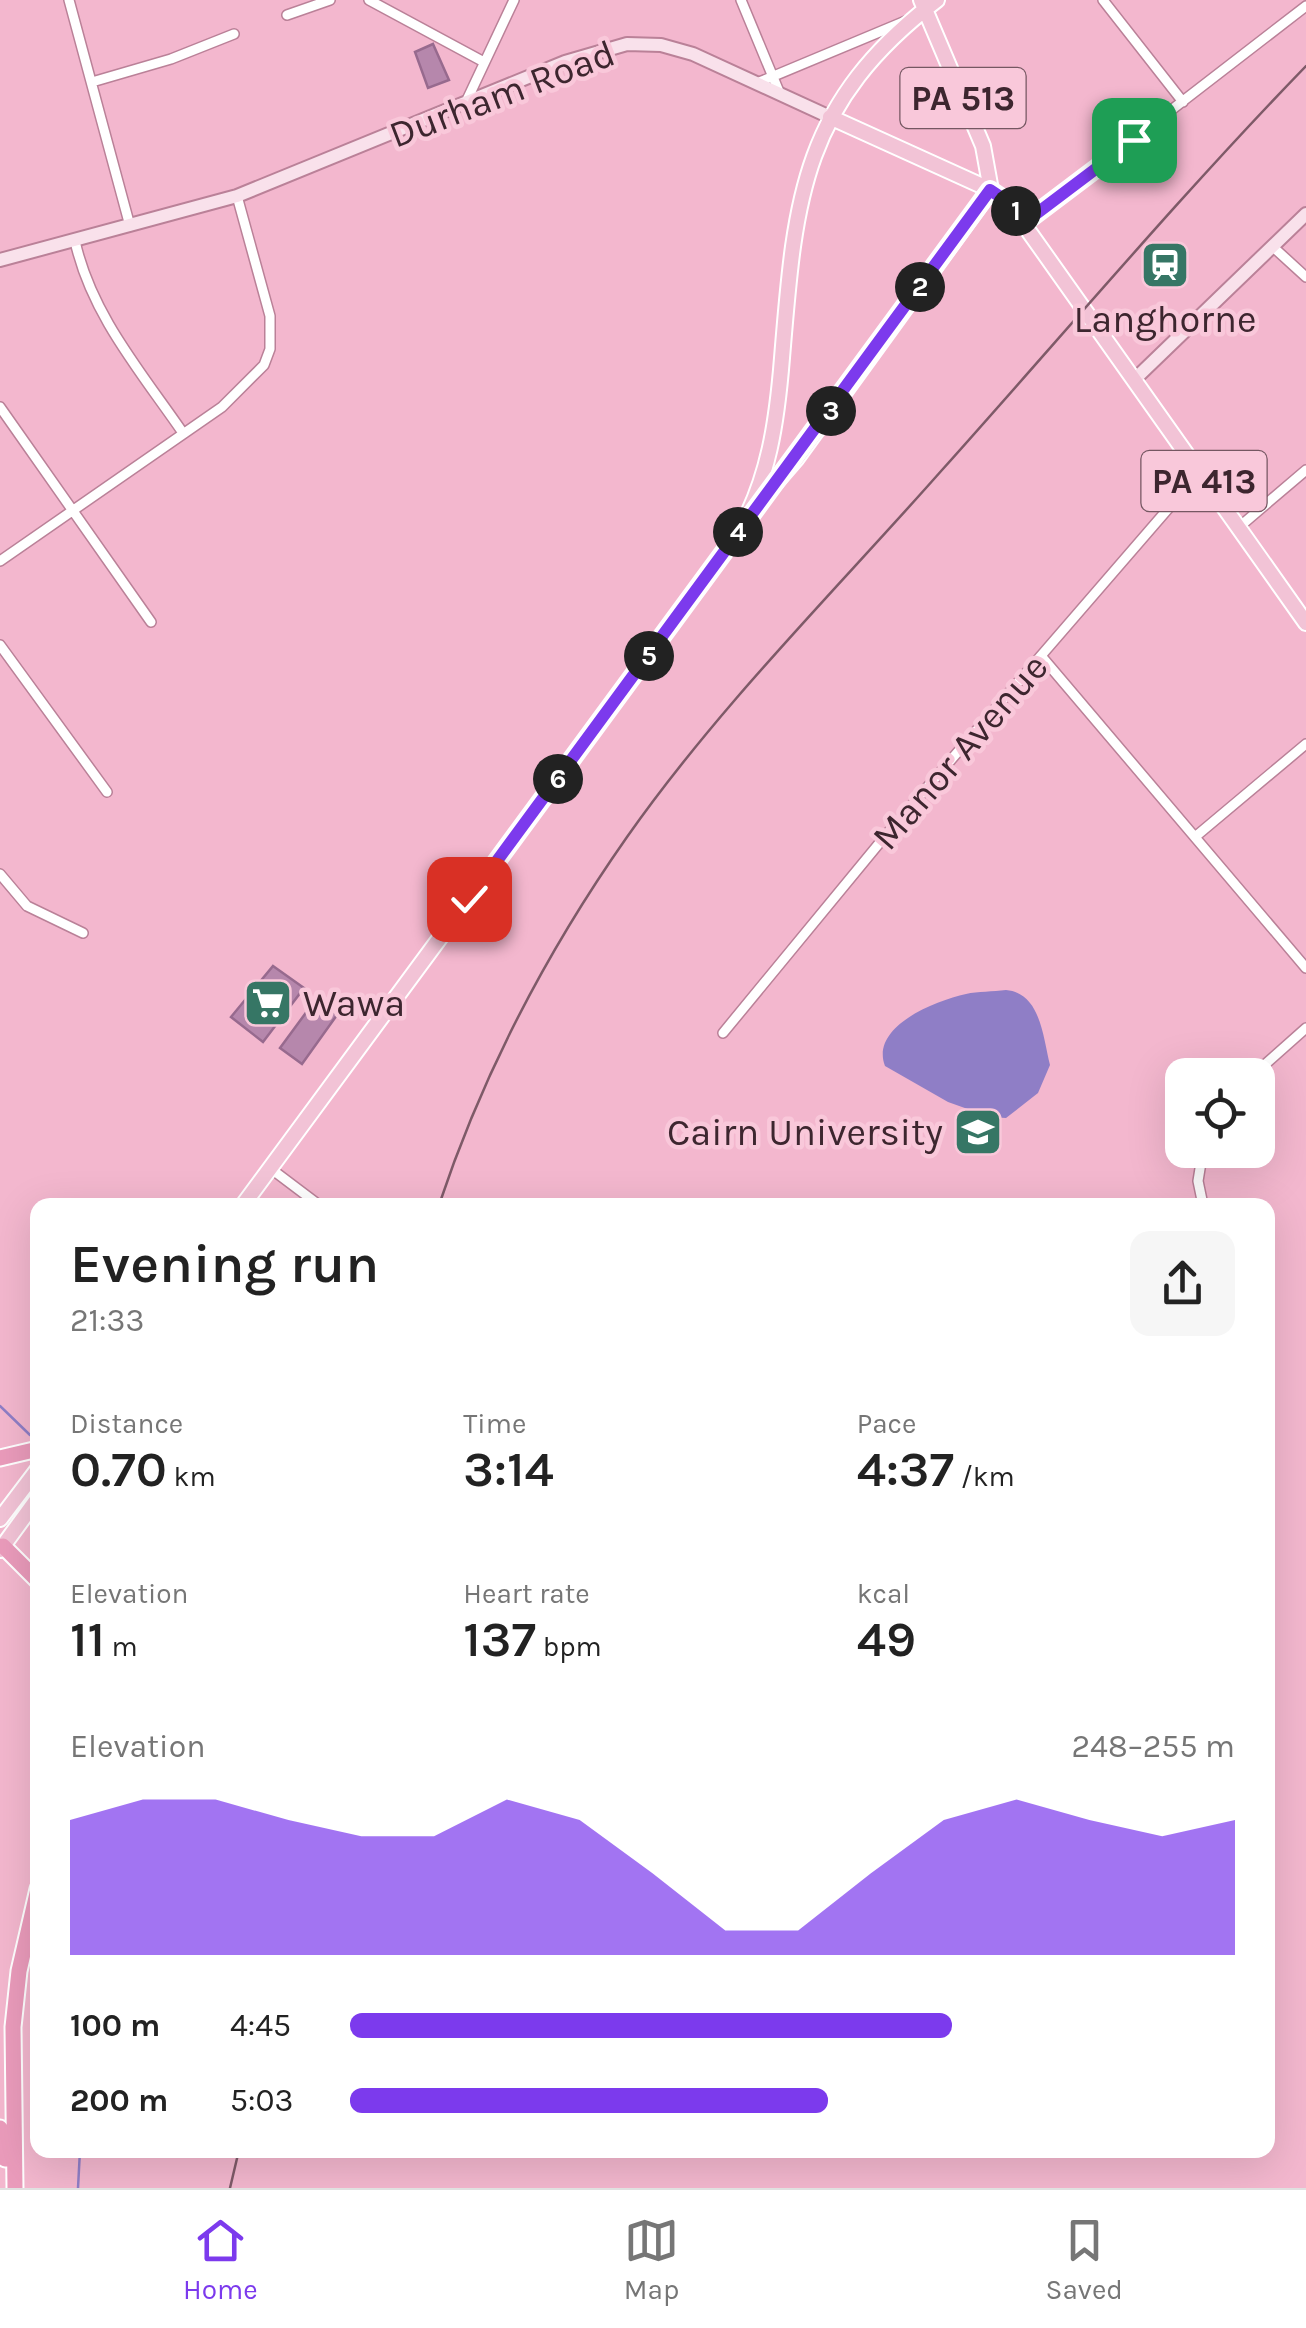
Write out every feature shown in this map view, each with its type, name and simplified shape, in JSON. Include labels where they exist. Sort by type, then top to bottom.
[{"type":"highway","points":[[0,1458],[30,1451]]},
{"type":"highway","points":[[1,1547],[30,1574]]},
{"type":"highway","points":[[12,2188],[13,2027],[30,1926]]},
{"type":"highway","points":[[0,2128],[12,2188]]},
{"type":"main road","points":[[749,514],[765,473],[776,425],[799,200],[830,117],[866,64],[924,7]]},
{"type":"main road","name":"PA 513","points":[[924,7],[984,146],[990,190]]},
{"type":"main road","name":"Durham Road","points":[[0,260],[237,196],[565,62],[627,44],[677,49],[990,190]]},
{"type":"main road","points":[[248,1198],[990,190]]},
{"type":"main road","name":"PA 413","points":[[990,190],[1008,202],[1024,223],[1306,623]]},
{"type":"main road","points":[[1134,380],[1306,214]]},
{"type":"main road","points":[[0,1519],[30,1480]]},
{"type":"main road","points":[[1,1547],[30,1509]]},
{"type":"street","points":[[70,0],[130,226]]},
{"type":"street","points":[[287,14],[330,0]]},
{"type":"street","points":[[369,0],[484,62]]},
{"type":"street","points":[[465,104],[514,0]]},
{"type":"street","points":[[740,0],[780,94]]},
{"type":"street","points":[[1103,0],[1183,102]]},
{"type":"street","points":[[1024,223],[1306,6]]},
{"type":"street","points":[[757,83],[924,7]]},
{"type":"street","points":[[92,82],[170,59],[234,34]]},
{"type":"street","points":[[0,561],[242,392],[257,376],[270,348],[270,316],[237,196]]},
{"type":"street","points":[[75,241],[97,306],[183,433]]},
{"type":"street","points":[[1272,246],[1306,278]]},
{"type":"street","points":[[0,407],[151,622]]},
{"type":"street","points":[[1238,528],[1306,470]]},
{"type":"street","name":"Manor Avenue","points":[[723,1033],[886,835],[1199,473]]},
{"type":"street","points":[[0,645],[107,792]]},
{"type":"street","points":[[1042,657],[1306,968]]},
{"type":"street","points":[[1195,836],[1306,744]]},
{"type":"street","points":[[0,874],[27,906],[83,933]]},
{"type":"street","points":[[1272,1058],[1306,1028]]},
{"type":"street","points":[[270,1168],[310,1198]]},
{"type":"street","points":[[1201,1168],[1202,1198]]},
{"type":"shaded area","points":[[1006,990],[1027,999],[1033,1008],[1050,1065],[1038,1093],[1006,1118],[990,1117],[948,1102],[885,1066],[883,1052],[887,1039],[908,1018],[953,998]]},
{"type":"building","points":[[433,44],[449,80],[428,88],[415,52]]},
{"type":"building","name":"Wawa","points":[[273,966],[304,988],[263,1042],[231,1017]]},
{"type":"building","name":"Wawa","points":[[316,999],[337,1015],[302,1064],[280,1048]]},
{"type":"waterway","points":[[0,1406],[30,1435]]},
{"type":"waterway","points":[[78,2188],[80,2158]]},
{"type":"railway","points":[[441,1198],[497,1061],[544,969],[598,880],[663,789],[779,649],[1167,215],[1306,66]]},
{"type":"railway","points":[[230,2188],[237,2158]]},
{"type":"place","name":"Langhorne","points":[[1165,265]]},
{"type":"place","name":"Wawa","points":[[268,1003]]},
{"type":"place","name":"Cairn University","points":[[978,1132]]},
{"type":"route","points":[[469,899],[990,190],[1008,202],[1024,223],[1134,140]]}]
